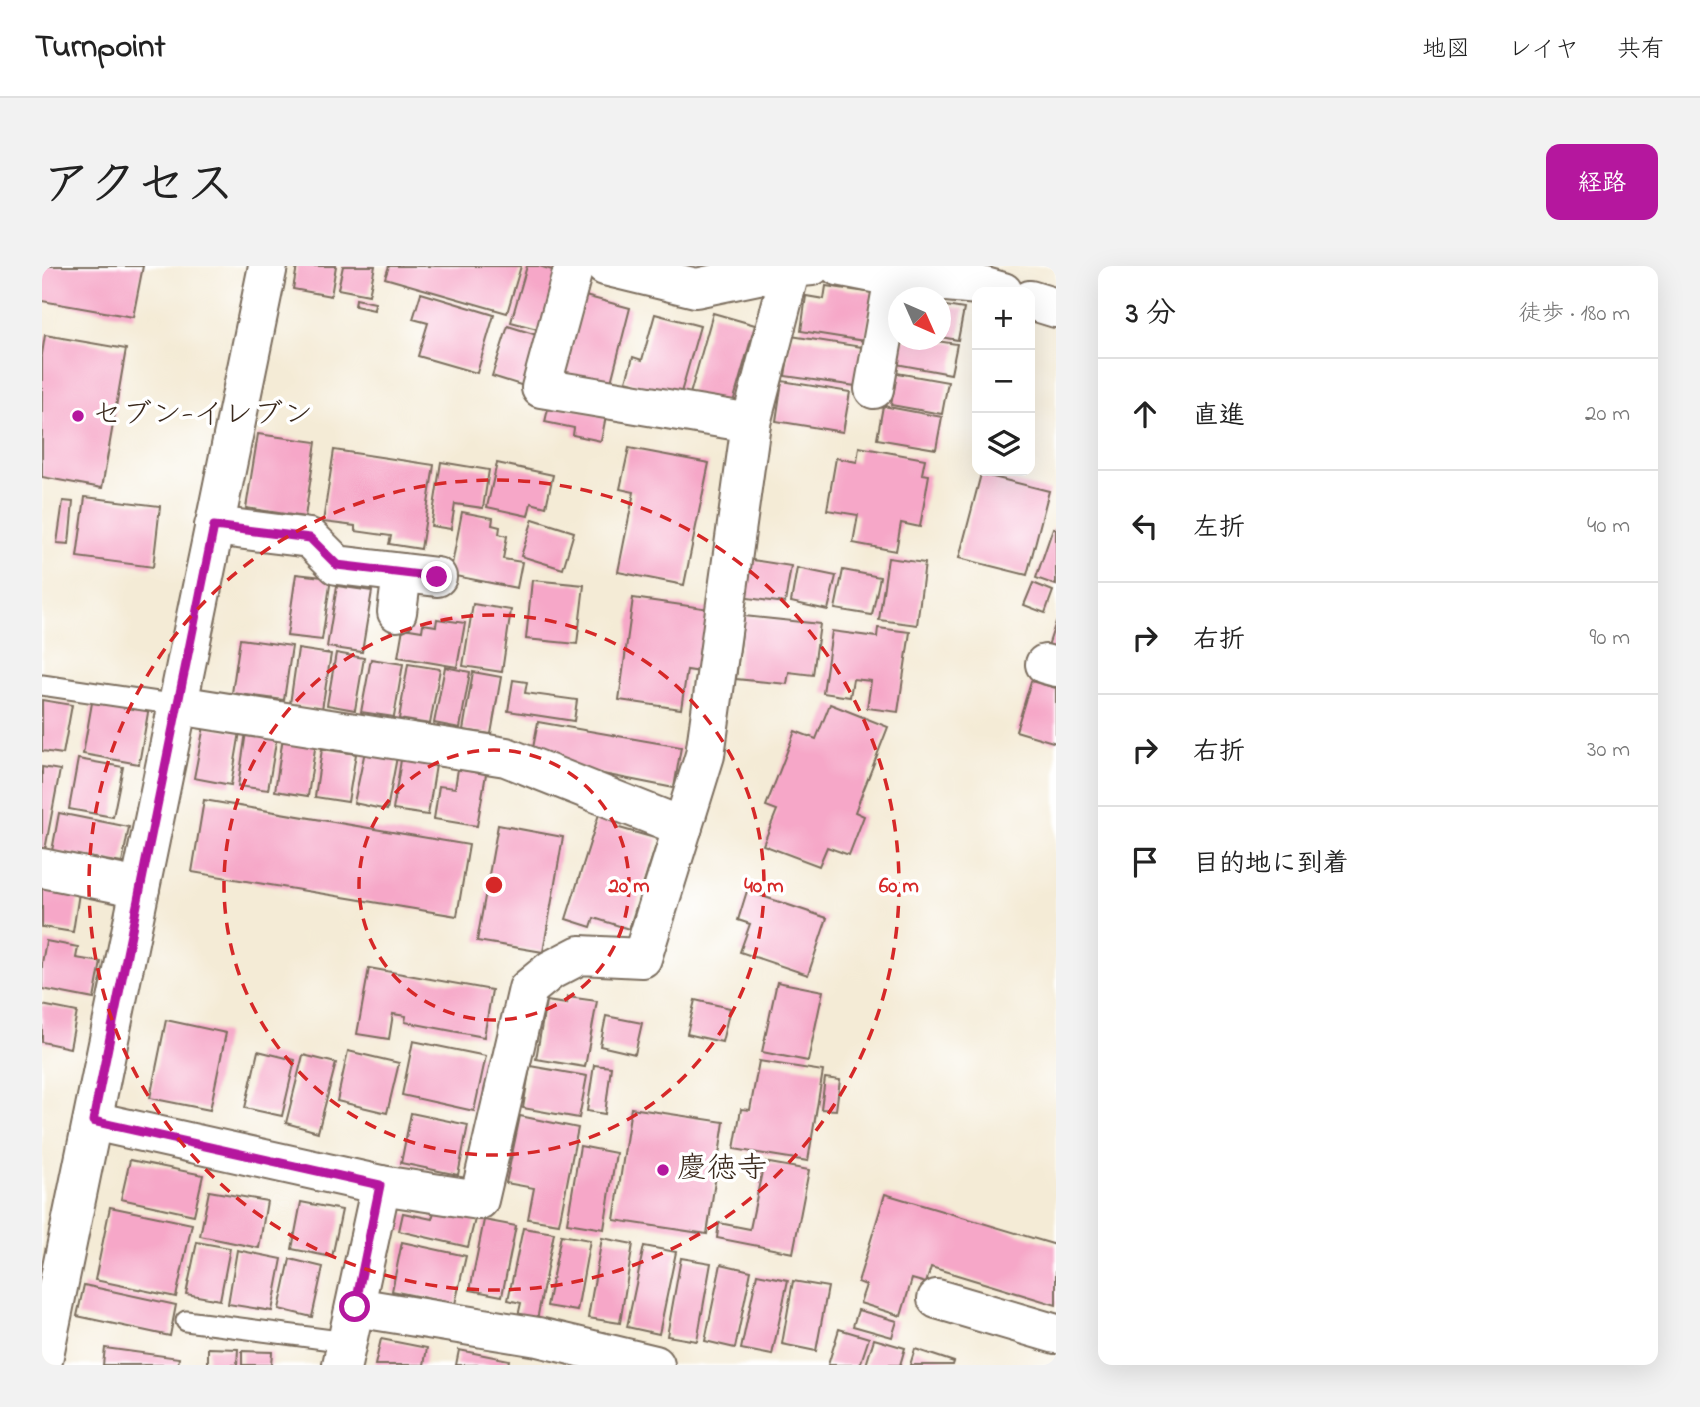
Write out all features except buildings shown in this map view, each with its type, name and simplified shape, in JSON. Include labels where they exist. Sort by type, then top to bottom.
[{"type":"street","points":[[43,1365],[48,1313],[93,1121],[268,266]]},
{"type":"street","points":[[574,266],[541,388],[751,423]]},
{"type":"street","points":[[93,1121],[380,1185],[479,1200],[528,989],[551,970],[580,955],[642,958],[705,755],[751,423],[804,267],[696,288],[605,266]]},
{"type":"street","points":[[838,266],[894,276],[987,281]]},
{"type":"street","points":[[874,389],[894,276]]},
{"type":"street","points":[[1035,302],[1056,309]]},
{"type":"street","points":[[214,526],[310,538],[337,565],[419,575],[397,612]]},
{"type":"street","points":[[178,705],[506,757],[683,827]]},
{"type":"street","points":[[42,868],[140,888]]},
{"type":"street","points":[[380,1185],[348,1338],[535,1351],[655,1365]]},
{"type":"street","points":[[937,1299],[1056,1334]]},
{"type":"lane","points":[[42,685],[178,705]]},
{"type":"lane","points":[[186,1321],[348,1338]]},
{"type":"place","name":"セブン-イレブン","points":[[78,416]]},
{"type":"place","name":"慶徳寺","points":[[663,1170]]},
{"type":"route","points":[[355,1307],[380,1185],[93,1121],[214,526],[310,538],[337,565],[437,577]]}]
